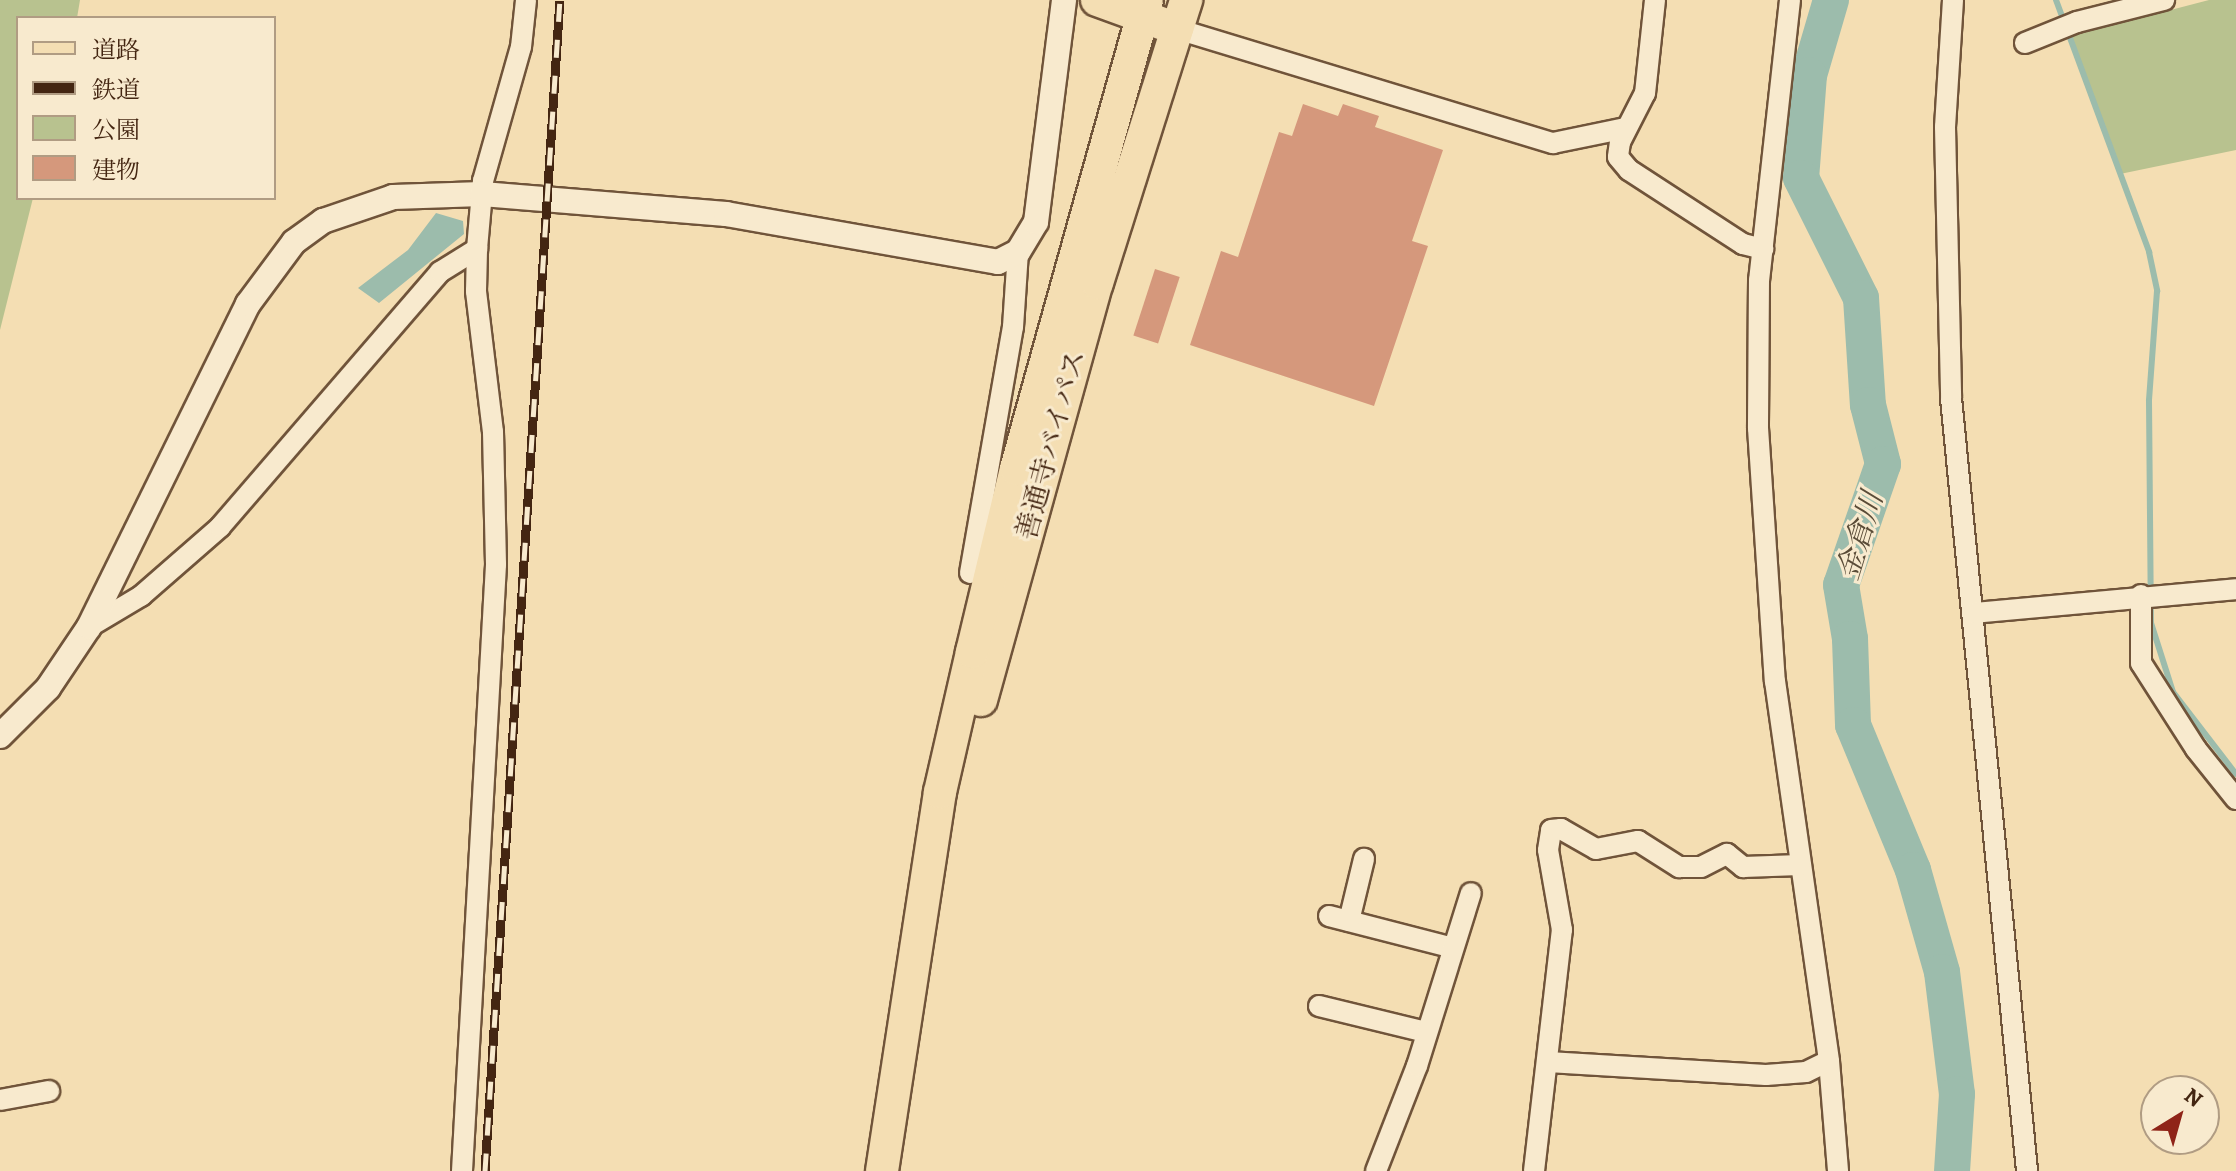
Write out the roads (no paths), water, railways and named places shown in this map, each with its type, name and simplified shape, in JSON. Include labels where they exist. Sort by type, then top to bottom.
[{"type":"main road","points":[[1097,0],[1182,14]]},
{"type":"main road","name":"善通寺バイパス","points":[[882,1171],[923,891],[946,764],[1012,484],[1144,8]]},
{"type":"main road","name":"善通寺バイパス","points":[[923,891],[1097,283],[1182,14]]},
{"type":"street","points":[[462,1171],[496,564],[493,432],[476,291],[477,249],[482,194],[521,47],[526,0]]},
{"type":"street","points":[[970,573],[1013,327],[1018,252],[1036,222],[1064,0]]},
{"type":"street","points":[[1655,0],[1645,93],[1626,128],[1618,157],[1629,170],[1743,244],[1763,249]]},
{"type":"street","points":[[1790,0],[1763,249],[1758,428],[1775,681],[1829,1061],[1838,1171]]},
{"type":"street","points":[[1953,0],[1945,127],[1951,398],[2027,1171]]},
{"type":"street","points":[[2025,43],[2064,27],[2164,0]]},
{"type":"street","points":[[1182,14],[1553,143],[1626,128]]},
{"type":"street","points":[[0,736],[48,688],[89,627],[248,304],[294,242],[356,206],[433,193],[482,194],[726,214],[988,262],[1018,252]]},
{"type":"street","points":[[89,627],[141,596],[220,527],[440,272],[477,249]]},
{"type":"street","points":[[1974,613],[2236,589]]},
{"type":"street","points":[[2148,595],[2141,663],[2196,749],[2236,799]]},
{"type":"street","points":[[1534,1171],[1562,930],[1548,850],[1551,830],[1561,829],[1596,849],[1638,841],[1679,867],[1701,867],[1727,854],[1743,867],[1800,865]]},
{"type":"street","points":[[1364,859],[1339,918],[1450,947]]},
{"type":"street","points":[[1376,1171],[1426,1032],[1450,947],[1471,893]]},
{"type":"street","points":[[1319,1006],[1426,1032]]},
{"type":"street","points":[[1548,1062],[1766,1075],[1806,1072],[1829,1061]]},
{"type":"street","points":[[0,1100],[49,1091]]},
{"type":"waterway","name":"金倉川","points":[[1831,0],[1809,75],[1801,178],[1861,298],[1868,405],[1883,464],[1841,585],[1850,639],[1853,725],[1913,870],[1942,972],[1957,1094],[1952,1171]]},
{"type":"waterway","points":[[2056,0],[2149,252],[2157,291],[2149,401],[2151,623],[2173,692],[2236,774]]},
{"type":"railway","points":[[485,1171],[560,0]]}]
